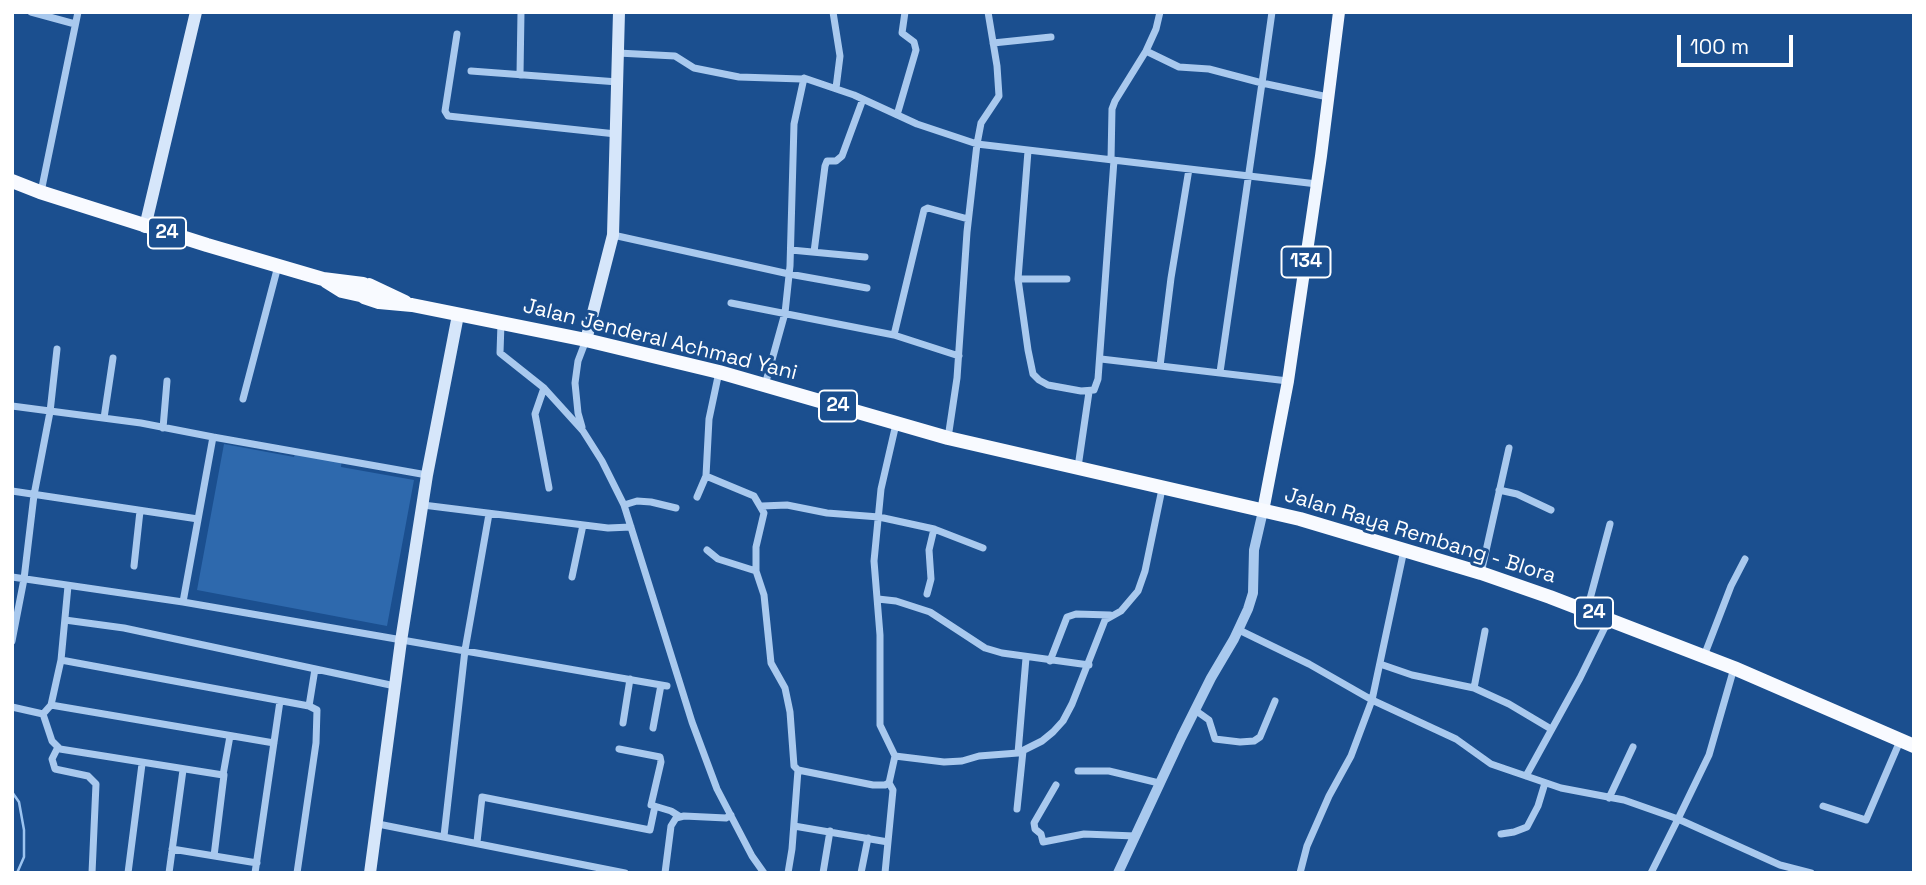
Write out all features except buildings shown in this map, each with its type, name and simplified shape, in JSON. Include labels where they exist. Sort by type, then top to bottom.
[{"type":"highway","name":"Jalan Jenderal Achmad Yani","points":[[12,181],[145,227],[323,279],[342,291],[364,290],[412,305],[586,340],[719,372],[948,438],[1161,489],[1199,494],[1263,511]]},
{"type":"highway","name":"Jalan Raya Rembang - Blora","points":[[1263,511],[1480,573],[1587,610],[1734,668],[1907,743]]},
{"type":"main road","points":[[145,227],[196,12]]},
{"type":"main road","points":[[586,340],[613,235],[619,12]]},
{"type":"main road","name":"134","points":[[1263,511],[1288,381],[1339,12]]},
{"type":"main road","points":[[370,873],[401,641],[427,475],[458,315]]},
{"type":"street","points":[[31,12],[75,24]]},
{"type":"street","points":[[40,192],[78,12]]},
{"type":"street","points":[[520,75],[521,12]]},
{"type":"street","points":[[833,12],[840,56],[836,88]]},
{"type":"street","points":[[897,115],[916,50],[914,42],[902,33],[905,12]]},
{"type":"street","points":[[948,438],[955,399],[968,219],[977,144],[981,123],[999,96],[988,12]]},
{"type":"street","points":[[1078,467],[1089,392],[1096,386],[1101,359],[1112,160],[1112,109],[1146,51],[1160,12]]},
{"type":"street","points":[[1220,372],[1272,12]]},
{"type":"street","points":[[457,34],[445,111],[448,116],[616,134]]},
{"type":"street","points":[[993,43],[1051,37]]},
{"type":"street","points":[[1146,51],[1180,67],[1209,69],[1328,97]]},
{"type":"street","points":[[618,53],[675,56],[694,68],[739,78],[802,79],[836,88],[927,128],[977,144],[1317,184]]},
{"type":"street","points":[[471,71],[618,82]]},
{"type":"street","points":[[765,385],[785,313],[789,274],[794,124],[802,79]]},
{"type":"street","points":[[814,252],[825,166],[827,162],[836,161],[842,156],[863,99]]},
{"type":"street","points":[[1028,151],[1018,279],[1028,350],[1035,377],[1048,385],[1089,392]]},
{"type":"street","points":[[1160,366],[1189,169]]},
{"type":"street","points":[[894,335],[924,210],[928,208],[968,219]]},
{"type":"street","points":[[613,235],[789,274],[867,288]]},
{"type":"street","points":[[790,250],[866,257]]},
{"type":"street","points":[[243,400],[278,266]]},
{"type":"street","points":[[1018,279],[1067,279]]},
{"type":"street","points":[[731,303],[894,335],[959,356]]},
{"type":"street","points":[[501,323],[500,354],[544,388],[583,431],[624,505],[692,722],[717,789],[752,856],[764,873]]},
{"type":"street","points":[[583,431],[575,383],[578,361],[586,340]]},
{"type":"street","points":[[12,641],[34,495],[50,412],[57,349]]},
{"type":"street","points":[[104,418],[113,358]]},
{"type":"street","points":[[1101,359],[1288,381]]},
{"type":"street","points":[[696,497],[706,476],[709,419],[719,372]]},
{"type":"street","points":[[163,428],[167,381]]},
{"type":"street","points":[[544,388],[535,414],[550,488]]},
{"type":"street","points":[[12,406],[104,418],[427,475]]},
{"type":"street","points":[[885,873],[893,790],[889,783],[895,755],[881,729],[878,599],[874,561],[880,489],[896,423]]},
{"type":"street","points":[[183,602],[213,437]]},
{"type":"street","points":[[1480,573],[1509,448]]},
{"type":"street","points":[[706,476],[754,496],[762,506],[763,522],[756,547],[756,571],[764,595],[771,663],[785,688],[790,712],[794,765],[798,770],[873,785],[889,783]]},
{"type":"street","points":[[895,755],[944,762],[1021,752],[1042,741],[1063,721],[1089,665],[1105,620],[1121,611],[1138,591],[1145,571],[1161,489]]},
{"type":"street","points":[[1499,490],[1517,494],[1551,510]]},
{"type":"street","points":[[12,491],[198,519]]},
{"type":"street","points":[[624,505],[637,501],[676,508]]},
{"type":"street","points":[[423,505],[583,525],[631,527]]},
{"type":"street","points":[[762,506],[787,505],[827,513],[879,517],[934,529],[983,548]]},
{"type":"street","points":[[134,566],[140,510]]},
{"type":"street","points":[[1118,873],[1195,709],[1239,630],[1252,593],[1254,550],[1263,511]]},
{"type":"street","points":[[444,836],[465,650],[489,514]]},
{"type":"street","points":[[1587,610],[1610,524]]},
{"type":"street","points":[[572,577],[583,525]]},
{"type":"street","points":[[927,594],[931,579],[929,550],[934,529]]},
{"type":"street","points":[[707,550],[718,559],[756,571]]},
{"type":"street","points":[[1300,873],[1307,846],[1329,796],[1351,756],[1372,700],[1404,550]]},
{"type":"street","points":[[1704,656],[1731,586],[1745,559]]},
{"type":"street","points":[[12,577],[130,593],[664,685],[653,728]]},
{"type":"street","points":[[43,714],[51,705],[61,660],[68,586]]},
{"type":"street","points":[[878,599],[911,604],[936,616],[985,648],[1026,658],[1089,665]]},
{"type":"street","points":[[1050,661],[1067,617],[1076,614],[1111,615]]},
{"type":"street","points":[[1526,776],[1609,619]]},
{"type":"street","points":[[65,620],[124,628],[396,686]]},
{"type":"street","points":[[1239,630],[1309,664],[1372,700],[1456,739],[1491,764],[1545,783],[1641,805],[1780,865],[1811,873]]},
{"type":"street","points":[[1474,688],[1485,631]]},
{"type":"street","points":[[1017,809],[1026,658]]},
{"type":"street","points":[[61,660],[309,706],[318,713],[297,873]]},
{"type":"street","points":[[1380,664],[1412,675],[1474,688],[1509,704],[1551,729]]},
{"type":"street","points":[[1651,873],[1709,755],[1734,668]]},
{"type":"street","points":[[309,706],[315,669]]},
{"type":"street","points":[[623,723],[629,679]]},
{"type":"street","points":[[255,873],[280,701]]},
{"type":"street","points":[[1195,709],[1209,720],[1215,739],[1254,741],[1260,737],[1275,701]]},
{"type":"street","points":[[51,705],[274,743]]},
{"type":"street","points":[[12,707],[43,714]]},
{"type":"street","points":[[43,714],[52,741],[62,750],[225,775]]},
{"type":"street","points":[[214,856],[230,736]]},
{"type":"street","points":[[1823,806],[1866,820],[1907,743]]},
{"type":"street","points":[[58,747],[52,759],[55,769],[88,776],[96,784],[92,873]]},
{"type":"street","points":[[1609,798],[1633,747]]},
{"type":"street","points":[[619,749],[660,757],[651,805],[679,816],[726,818],[731,815]]},
{"type":"street","points":[[128,873],[142,764]]},
{"type":"street","points":[[169,873],[183,770]]},
{"type":"street","points":[[788,873],[798,770]]},
{"type":"street","points":[[1078,771],[1109,771],[1159,783]]},
{"type":"street","points":[[1501,834],[1527,827],[1538,806],[1545,783]]},
{"type":"street","points":[[1056,785],[1034,823],[1035,829],[1041,834],[1042,842],[1084,834],[1135,836]]},
{"type":"street","points":[[477,842],[482,797],[650,830],[654,811]]},
{"type":"street","points":[[665,873],[671,826],[679,816]]},
{"type":"street","points":[[378,824],[625,873]]},
{"type":"street","points":[[794,826],[888,842]]},
{"type":"street","points":[[823,873],[830,831]]},
{"type":"street","points":[[861,873],[868,838]]},
{"type":"street","points":[[172,849],[257,863]]},
{"type":"shaded area","points":[[224,444],[294,457],[296,449],[342,458],[341,467],[414,480],[387,626],[197,590]]},
{"type":"waterway","points":[[12,792],[19,802],[24,830],[24,857],[17,873]]}]
